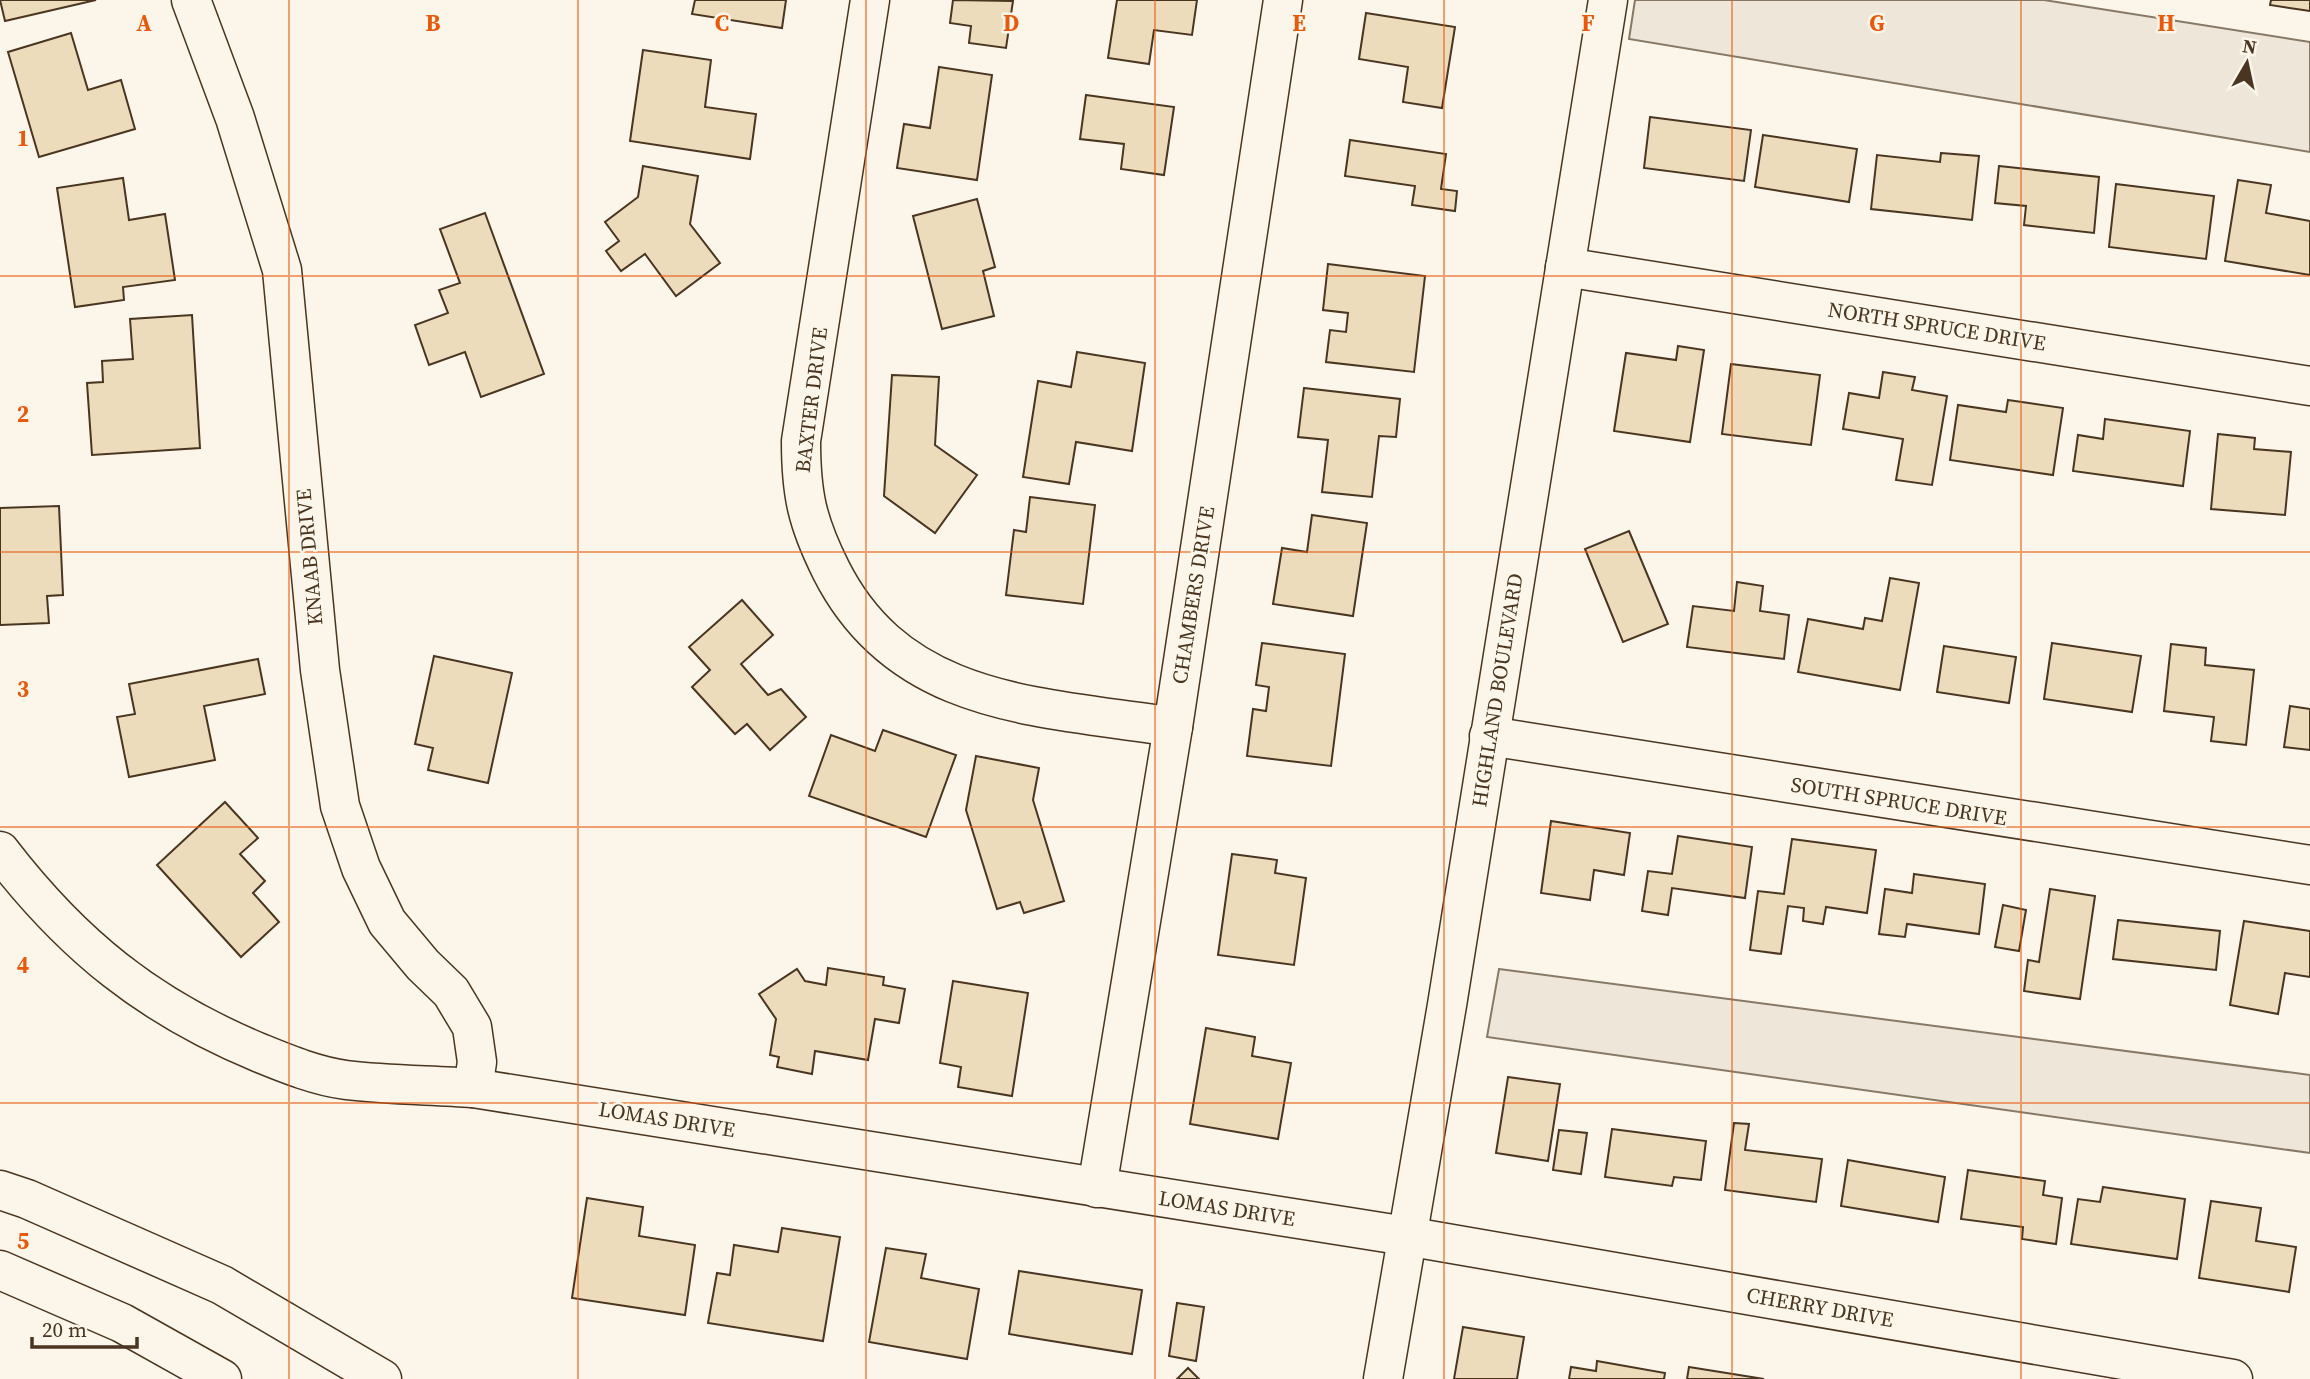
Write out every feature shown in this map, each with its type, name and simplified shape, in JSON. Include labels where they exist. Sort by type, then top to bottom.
[{"type":"street","name":"KNAAB DRIVE","points":[[191,0],[235,118],[282,270],[320,670],[340,806],[361,868],[387,922],[422,965],[451,992],[472,1027],[477,1062],[473,1088]]},
{"type":"street","name":"BAXTER DRIVE","points":[[870,0],[801,441],[801,485],[813,534],[841,591],[876,635],[907,662],[953,684],[1016,702],[1173,727]]},
{"type":"street","name":"CHAMBERS DRIVE","points":[[1097,1188],[1173,727],[1283,0]]},
{"type":"street","name":"HIGHLAND BOULEVARD","points":[[1382,1379],[1608,0]]},
{"type":"street","name":"NORTH SPRUCE DRIVE","points":[[1565,267],[2310,386]]},
{"type":"street","name":"SOUTH SPRUCE DRIVE","points":[[1489,736],[2310,865]]},
{"type":"street","name":"LOMAS DRIVE","points":[[0,850],[27,886],[105,965],[155,1000],[210,1032],[297,1068],[344,1080],[473,1088],[1406,1236]]},
{"type":"street","points":[[0,1190],[222,1285],[382,1379]]},
{"type":"street","name":"CHERRY DRIVE","points":[[1406,1236],[2233,1379]]},
{"type":"street","points":[[0,1270],[122,1323],[222,1379]]},
{"type":"shaded area","points":[[1635,0],[2044,0],[2310,42],[2310,152],[1629,39]]},
{"type":"shaded area","points":[[1499,969],[2310,1075],[2310,1153],[1487,1037]]},
{"type":"building","points":[[0,0],[96,0],[5,21]]},
{"type":"building","points":[[695,0],[786,0],[782,28],[692,14]]},
{"type":"building","points":[[953,0],[1013,1],[1006,48],[969,43],[971,26],[950,23]]},
{"type":"building","points":[[1117,0],[1197,0],[1192,35],[1154,30],[1149,64],[1108,58]]},
{"type":"building","points":[[2271,0],[2310,0],[2310,11],[2270,5]]},
{"type":"building","points":[[1366,13],[1455,27],[1442,108],[1403,102],[1408,67],[1359,59]]},
{"type":"building","points":[[71,33],[88,90],[121,80],[135,129],[39,157],[8,52]]},
{"type":"building","points":[[643,50],[711,60],[705,107],[756,114],[750,159],[630,141]]},
{"type":"building","points":[[939,67],[992,75],[977,180],[897,168],[904,124],[930,128]]},
{"type":"building","points":[[1086,95],[1174,107],[1164,175],[1121,169],[1124,144],[1080,139]]},
{"type":"building","points":[[1650,117],[1751,130],[1744,181],[1644,168]]},
{"type":"building","points":[[1763,135],[1857,149],[1849,202],[1755,187]]},
{"type":"building","points":[[1350,140],[1446,154],[1441,189],[1457,191],[1455,211],[1412,205],[1415,186],[1345,176]]},
{"type":"building","points":[[1941,153],[1979,156],[1972,220],[1871,209],[1877,155],[1940,162]]},
{"type":"building","points":[[643,166],[698,176],[690,224],[720,263],[676,296],[645,254],[621,271],[606,251],[619,241],[605,222],[638,197]]},
{"type":"building","points":[[1999,166],[2099,177],[2094,233],[2024,225],[2026,206],[1995,203]]},
{"type":"building","points":[[123,178],[129,220],[165,214],[175,280],[123,287],[124,300],[75,307],[57,188]]},
{"type":"building","points":[[2238,180],[2271,185],[2266,213],[2310,221],[2310,275],[2225,261]]},
{"type":"building","points":[[2116,184],[2214,196],[2206,259],[2109,247]]},
{"type":"building","points":[[977,199],[995,267],[983,271],[994,316],[942,329],[913,216]]},
{"type":"building","points":[[485,213],[544,374],[481,397],[465,352],[429,365],[415,325],[448,313],[439,290],[460,283],[440,229]]},
{"type":"building","points":[[1328,264],[1425,276],[1414,372],[1326,362],[1330,330],[1346,332],[1348,313],[1323,310]]},
{"type":"building","points":[[192,315],[200,448],[92,455],[87,383],[103,382],[102,361],[133,359],[130,319]]},
{"type":"building","points":[[1678,346],[1704,350],[1690,442],[1614,431],[1626,353],[1676,360]]},
{"type":"building","points":[[1077,352],[1145,363],[1132,451],[1076,442],[1069,484],[1023,477],[1038,381],[1071,387]]},
{"type":"building","points":[[1731,364],[1820,375],[1811,445],[1722,434]]},
{"type":"building","points":[[1883,372],[1915,377],[1912,390],[1947,396],[1932,485],[1896,480],[1903,439],[1843,429],[1849,393],[1879,398]]},
{"type":"building","points":[[892,375],[939,377],[935,445],[977,475],[935,533],[884,496]]},
{"type":"building","points":[[1304,388],[1400,399],[1396,437],[1379,436],[1372,497],[1322,492],[1328,440],[1298,437]]},
{"type":"building","points":[[2008,400],[2063,408],[2053,475],[1950,460],[1958,405],[2006,412]]},
{"type":"building","points":[[2105,419],[2190,431],[2183,486],[2073,471],[2078,435],[2103,439]]},
{"type":"building","points":[[2218,434],[2255,438],[2254,449],[2291,452],[2285,515],[2211,509]]},
{"type":"building","points":[[1030,497],[1095,505],[1083,604],[1006,595],[1014,530],[1026,532]]},
{"type":"building","points":[[59,506],[63,595],[47,596],[49,623],[0,625],[0,508]]},
{"type":"building","points":[[1312,515],[1367,523],[1353,616],[1273,604],[1282,548],[1307,552]]},
{"type":"building","points":[[1629,531],[1668,624],[1623,642],[1585,549]]},
{"type":"building","points":[[1890,578],[1919,583],[1900,690],[1798,672],[1808,619],[1863,629],[1865,618],[1882,621]]},
{"type":"building","points":[[1737,582],[1763,586],[1760,611],[1789,615],[1784,659],[1687,647],[1693,606],[1734,611]]},
{"type":"building","points":[[742,600],[773,635],[741,664],[768,695],[781,689],[806,717],[770,750],[747,724],[735,734],[692,687],[710,670],[689,647]]},
{"type":"building","points":[[1262,643],[1345,654],[1331,766],[1247,756],[1253,709],[1266,711],[1269,687],[1256,685]]},
{"type":"building","points":[[2052,643],[2141,656],[2132,712],[2044,699]]},
{"type":"building","points":[[2171,644],[2206,648],[2205,665],[2254,670],[2246,745],[2211,741],[2214,717],[2164,711]]},
{"type":"building","points":[[1944,646],[2016,657],[2009,703],[1937,692]]},
{"type":"building","points":[[434,656],[512,673],[488,783],[428,770],[433,748],[415,744]]},
{"type":"building","points":[[258,659],[265,694],[204,706],[215,760],[129,777],[117,717],[135,714],[129,684]]},
{"type":"building","points":[[2290,706],[2310,709],[2310,750],[2284,747]]},
{"type":"building","points":[[883,730],[956,755],[926,837],[809,796],[831,735],[875,751]]},
{"type":"building","points":[[976,756],[1039,768],[1033,800],[1064,901],[1024,913],[1020,902],[997,909],[966,810]]},
{"type":"building","points":[[225,802],[258,838],[240,854],[265,881],[253,893],[279,922],[241,957],[157,865]]},
{"type":"building","points":[[1551,821],[1630,833],[1624,875],[1594,870],[1590,900],[1541,893]]},
{"type":"building","points":[[1678,836],[1752,847],[1745,898],[1672,888],[1668,915],[1642,911],[1648,871],[1672,874]]},
{"type":"building","points":[[1792,839],[1876,850],[1867,913],[1826,907],[1823,924],[1803,921],[1804,908],[1788,906],[1781,954],[1750,950],[1758,891],[1784,894]]},
{"type":"building","points":[[1232,854],[1277,860],[1275,873],[1306,878],[1294,965],[1218,955]]},
{"type":"building","points":[[1914,874],[1985,884],[1979,934],[1907,924],[1905,937],[1879,934],[1885,889],[1912,893]]},
{"type":"building","points":[[2050,889],[2095,896],[2080,999],[2024,991],[2028,960],[2039,962]]},
{"type":"building","points":[[2003,905],[2026,910],[2019,951],[1995,947]]},
{"type":"building","points":[[2118,920],[2220,931],[2216,970],[2113,959]]},
{"type":"building","points":[[2244,921],[2310,931],[2310,977],[2285,973],[2278,1014],[2230,1005]]},
{"type":"building","points":[[828,968],[884,977],[883,985],[905,989],[899,1023],[875,1019],[868,1060],[815,1051],[812,1074],[777,1067],[779,1057],[770,1055],[776,1019],[759,994],[797,969],[805,981],[826,985]]},
{"type":"building","points":[[953,981],[1028,993],[1012,1096],[958,1087],[961,1067],[940,1063]]},
{"type":"building","points":[[1206,1028],[1255,1037],[1252,1056],[1291,1063],[1278,1139],[1190,1124]]},
{"type":"building","points":[[1508,1077],[1560,1084],[1548,1161],[1496,1153]]},
{"type":"building","points":[[1734,1123],[1749,1124],[1745,1150],[1822,1159],[1816,1202],[1725,1190]]},
{"type":"building","points":[[1612,1129],[1706,1141],[1701,1180],[1674,1177],[1672,1186],[1605,1177]]},
{"type":"building","points":[[1559,1130],[1587,1133],[1581,1174],[1553,1170]]},
{"type":"building","points":[[1848,1160],[1945,1177],[1938,1222],[1841,1206]]},
{"type":"building","points":[[1968,1170],[2045,1181],[2043,1195],[2062,1198],[2056,1244],[2022,1239],[2023,1227],[1961,1219]]},
{"type":"building","points":[[2103,1187],[2185,1199],[2177,1259],[2071,1244],[2078,1199],[2100,1202]]},
{"type":"building","points":[[587,1198],[643,1207],[639,1236],[695,1245],[685,1315],[572,1298]]},
{"type":"building","points":[[2211,1201],[2261,1208],[2256,1241],[2296,1247],[2289,1292],[2199,1278]]},
{"type":"building","points":[[782,1228],[840,1237],[823,1341],[708,1323],[717,1273],[730,1275],[734,1245],[778,1252]]},
{"type":"building","points":[[886,1248],[926,1254],[921,1278],[979,1289],[967,1359],[869,1342]]},
{"type":"building","points":[[1019,1271],[1142,1290],[1132,1354],[1009,1334]]},
{"type":"building","points":[[1177,1303],[1204,1307],[1196,1361],[1169,1356]]},
{"type":"building","points":[[1463,1327],[1524,1337],[1517,1379],[1454,1379]]},
{"type":"building","points":[[1597,1361],[1665,1373],[1664,1379],[1569,1379],[1571,1367],[1596,1371]]},
{"type":"building","points":[[1689,1367],[1764,1379],[1687,1379]]},
{"type":"building","points":[[1188,1368],[1199,1379],[1177,1379]]}]
